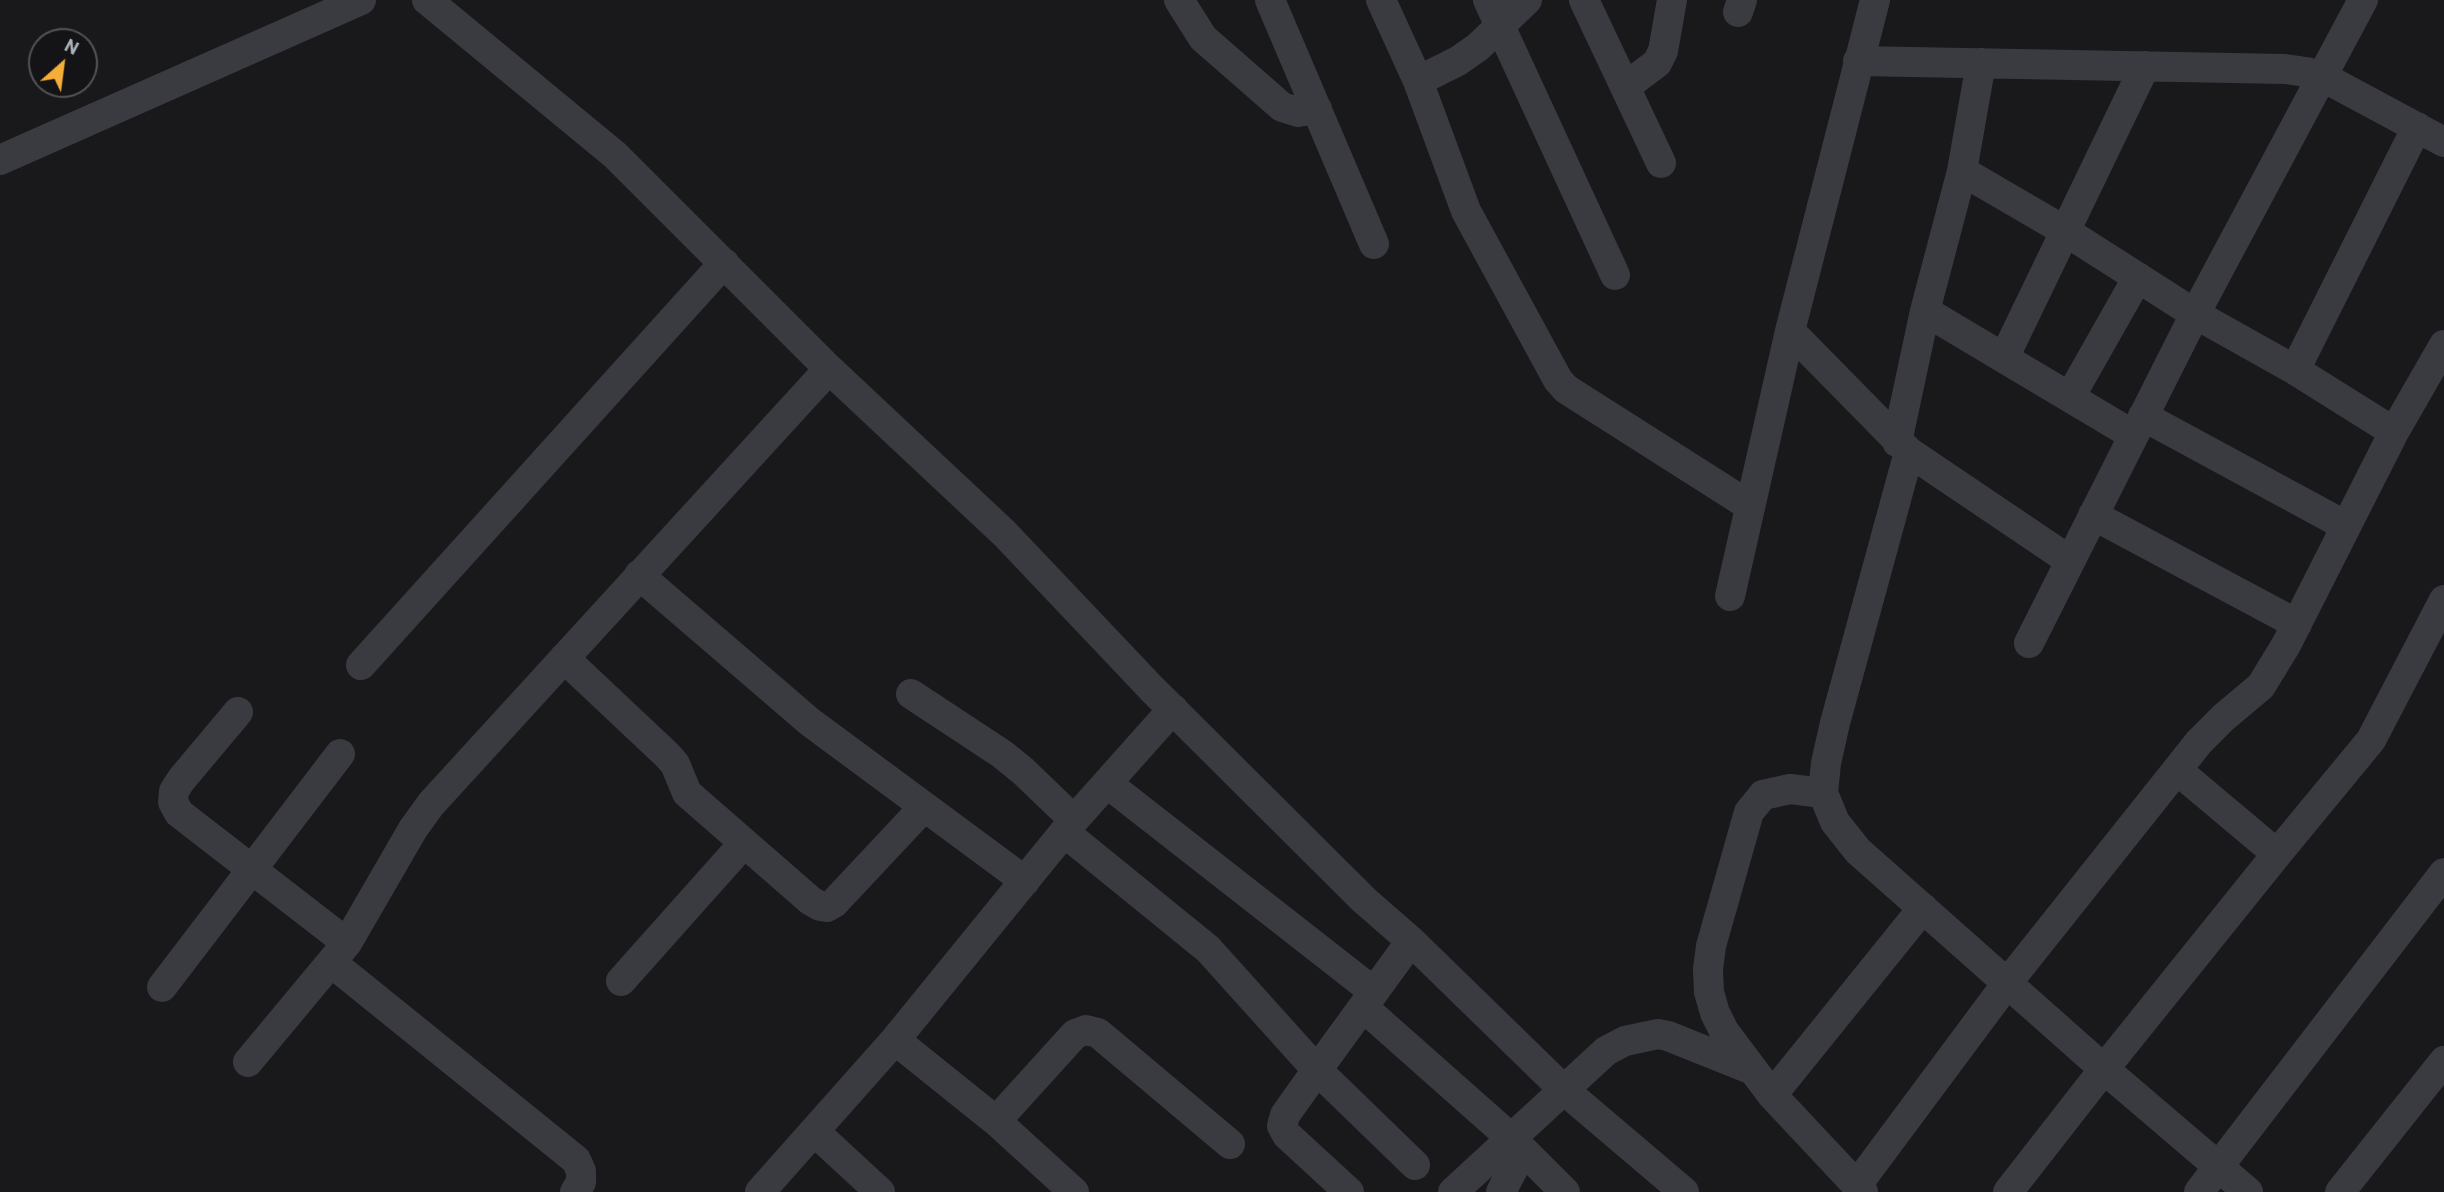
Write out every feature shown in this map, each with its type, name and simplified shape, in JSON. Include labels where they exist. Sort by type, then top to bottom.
[{"type":"street","points":[[0,160],[361,0]]},
{"type":"street","points":[[427,0],[615,155],[829,369],[1005,534],[1172,709],[1364,900],[1411,941],[1564,1090],[1684,1192]]},
{"type":"street","points":[[1179,0],[1183,10],[1209,44],[1282,107],[1298,111],[1317,109]]},
{"type":"street","points":[[1270,0],[1374,244]]},
{"type":"street","points":[[1381,0],[1418,81],[1466,211],[1558,380],[1566,389],[1750,506]]},
{"type":"street","points":[[1488,0],[1615,275]]},
{"type":"street","points":[[1418,81],[1467,55],[1527,0]]},
{"type":"street","points":[[1584,0],[1661,163]]},
{"type":"street","points":[[1625,87],[1657,62],[1663,51],[1672,0]]},
{"type":"street","points":[[1730,596],[1790,331],[1875,0]]},
{"type":"street","points":[[2029,643],[2138,425],[2363,0]]},
{"type":"street","points":[[1858,61],[2285,69],[2323,77],[2444,142]]},
{"type":"street","points":[[1981,63],[1962,171],[1925,311],[1903,447],[1835,723],[1826,763],[1823,793],[1835,822],[1858,850],[2104,1069],[2248,1192]]},
{"type":"street","points":[[2004,358],[2145,66]]},
{"type":"street","points":[[2295,370],[2417,127]]},
{"type":"street","points":[[1962,171],[2394,432]]},
{"type":"street","points":[[361,665],[724,263]]},
{"type":"street","points":[[2070,397],[2138,277]]},
{"type":"street","points":[[1925,311],[2070,397],[2138,425],[2346,526]]},
{"type":"street","points":[[1790,331],[1903,447],[2069,560]]},
{"type":"street","points":[[1823,793],[1790,789],[1763,795],[1749,811],[1711,946],[1709,992],[1724,1031],[1772,1095],[1860,1189],[2008,982],[2211,729],[2261,686],[2275,666],[2394,432],[2442,353]]},
{"type":"street","points":[[248,1062],[340,953],[422,815],[829,369]]},
{"type":"street","points":[[2093,515],[2297,624]]},
{"type":"street","points":[[639,575],[810,722],[1024,881]]},
{"type":"street","points":[[2008,1192],[2104,1069],[2371,740],[2441,614]]},
{"type":"street","points":[[564,658],[667,755],[675,764],[687,793],[811,901],[827,907],[834,903],[924,807]]},
{"type":"street","points":[[911,694],[1002,754],[1023,771],[1069,826],[1208,949],[1317,1070],[1415,1165]]},
{"type":"street","points":[[760,1192],[895,1040],[1069,826],[1172,709]]},
{"type":"street","points":[[238,712],[174,791],[173,802],[179,813],[251,870],[340,953],[576,1160],[581,1171],[581,1182],[575,1192]]},
{"type":"street","points":[[162,987],[340,754]]},
{"type":"street","points":[[2178,770],[2277,854]]},
{"type":"street","points":[[1108,784],[1368,999],[1565,1192]]},
{"type":"street","points":[[621,981],[744,843]]},
{"type":"street","points":[[2199,1192],[2444,873]]},
{"type":"street","points":[[1772,1095],[1923,908]]},
{"type":"street","points":[[1349,1192],[1287,1135],[1282,1126],[1286,1115],[1317,1070],[1411,941]]},
{"type":"street","points":[[996,1121],[1076,1034],[1086,1030],[1098,1033],[1230,1144]]},
{"type":"street","points":[[1453,1192],[1517,1144],[1564,1090],[1616,1044],[1658,1034],[1754,1070]]},
{"type":"street","points":[[895,1040],[996,1121],[1074,1192]]},
{"type":"street","points":[[2340,1192],[2444,1061]]},
{"type":"street","points":[[815,1132],[880,1192]]},
{"type":"street","points":[[1501,1192],[1517,1144]]}]
